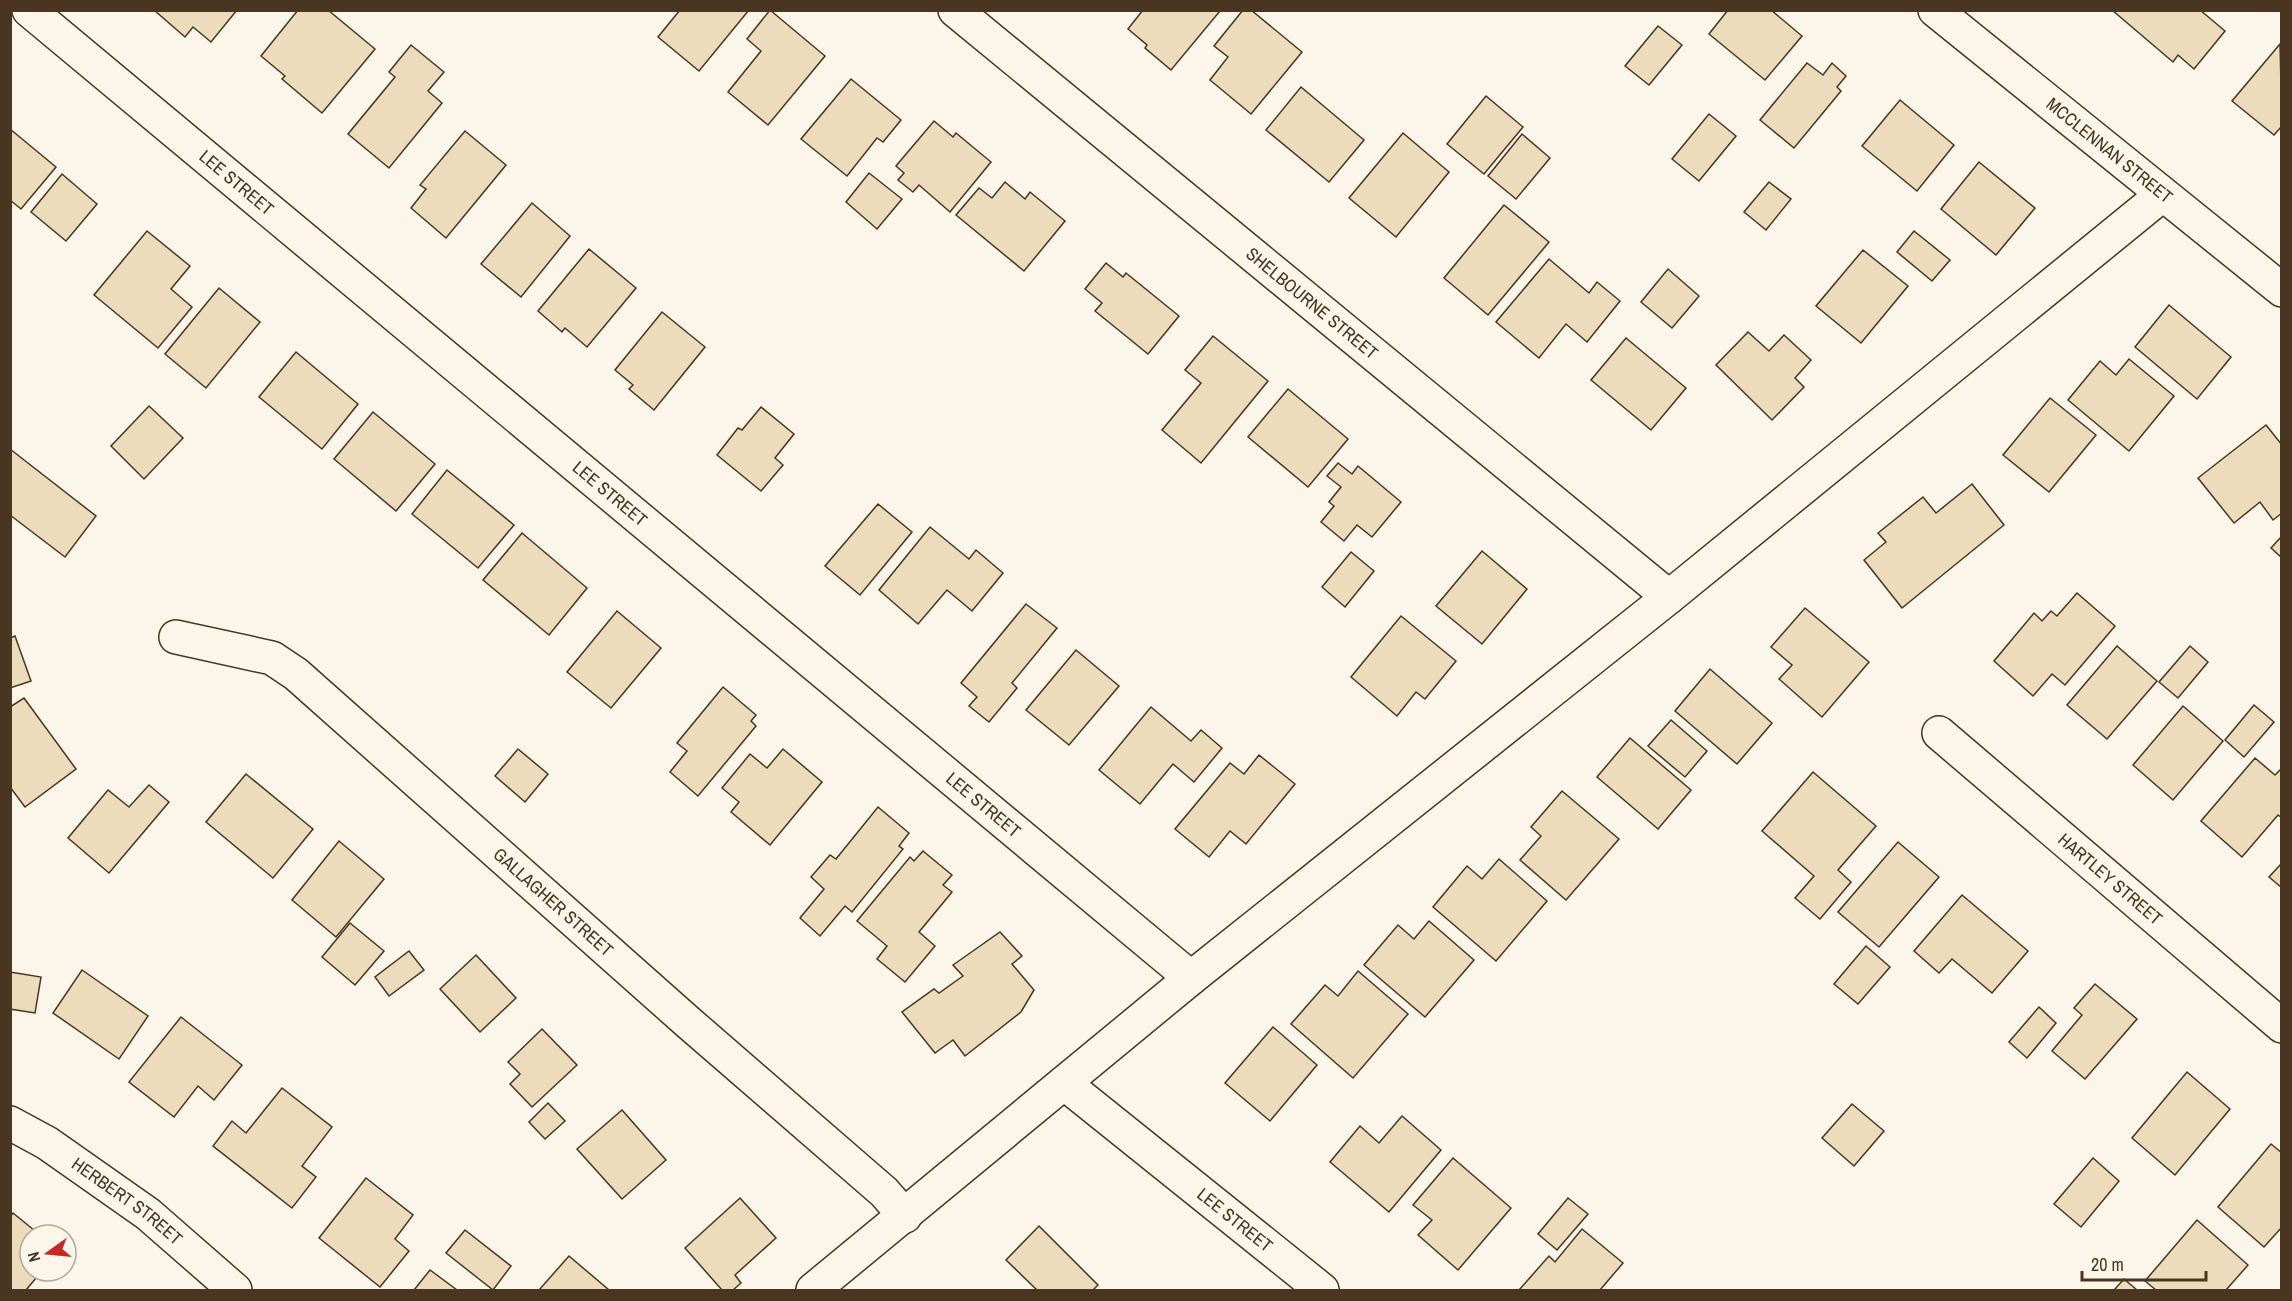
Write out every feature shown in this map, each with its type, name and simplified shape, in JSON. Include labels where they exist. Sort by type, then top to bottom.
[{"type":"street","name":"LEE STREET","points":[[29,10],[1191,978]]},
{"type":"street","name":"SHELBOURNE STREET","points":[[955,10],[1669,597]]},
{"type":"street","name":"MCCLENNAN STREET","points":[[1935,10],[2282,290]]},
{"type":"street","points":[[813,1290],[1191,978],[1669,597],[2162,195]]},
{"type":"street","name":"GALLAGHER STREET","points":[[176,637],[272,658],[296,674],[689,1023],[884,1192],[905,1216]]},
{"type":"street","name":"HARTLEY STREET","points":[[1939,733],[2282,1026]]},
{"type":"street","name":"LEE STREET","points":[[1064,1083],[1322,1290]]},
{"type":"street","name":"HERBERT STREET","points":[[10,1123],[47,1143],[148,1214],[235,1290]]},
{"type":"building","points":[[154,10],[237,10],[211,42],[193,27],[185,37]]},
{"type":"building","points":[[298,10],[328,10],[375,49],[322,113],[282,79],[285,76],[261,56]]},
{"type":"building","points":[[680,10],[749,10],[699,71],[658,37]]},
{"type":"building","points":[[770,10],[825,56],[768,125],[728,92],[761,51],[747,39]]},
{"type":"building","points":[[1143,10],[1220,11],[1171,70],[1145,48],[1147,45],[1128,29]]},
{"type":"building","points":[[1243,10],[1251,10],[1302,52],[1251,114],[1210,80],[1228,57],[1214,46]]},
{"type":"building","points":[[1728,10],[1771,10],[1802,36],[1765,80],[1709,34]]},
{"type":"building","points":[[2112,10],[2200,10],[2225,31],[2194,69],[2178,55],[2173,62]]},
{"type":"building","points":[[1658,26],[1682,45],[1649,85],[1625,66]]},
{"type":"building","points":[[2280,44],[2282,126],[2274,135],[2232,101]]},
{"type":"building","points":[[411,45],[444,72],[428,91],[442,103],[389,168],[348,134],[395,77],[389,72]]},
{"type":"building","points":[[1807,63],[1823,75],[1832,63],[1846,76],[1837,87],[1841,91],[1794,148],[1760,120]]},
{"type":"building","points":[[851,79],[901,120],[883,142],[877,138],[847,176],[801,139]]},
{"type":"building","points":[[1301,87],[1364,140],[1329,182],[1266,130]]},
{"type":"building","points":[[1486,96],[1523,127],[1484,174],[1447,144]]},
{"type":"building","points":[[1900,100],[1954,145],[1917,191],[1862,146]]},
{"type":"building","points":[[1709,114],[1736,136],[1699,181],[1672,159]]},
{"type":"building","points":[[934,121],[953,137],[956,133],[991,162],[950,212],[919,185],[913,192],[898,180],[904,173],[896,166]]},
{"type":"building","points":[[10,129],[56,167],[21,209],[10,200]]},
{"type":"building","points":[[465,131],[506,165],[446,238],[411,208],[426,189],[420,185]]},
{"type":"building","points":[[1403,133],[1449,172],[1396,237],[1349,198]]},
{"type":"building","points":[[1522,134],[1550,158],[1516,199],[1488,176]]},
{"type":"building","points":[[1979,162],[2035,208],[1996,255],[1941,209]]},
{"type":"building","points":[[869,173],[902,199],[877,229],[846,202]]},
{"type":"building","points":[[62,174],[97,204],[66,241],[31,212]]},
{"type":"building","points":[[1005,182],[1025,199],[1030,192],[1065,221],[1024,271],[956,215],[979,188],[992,198]]},
{"type":"building","points":[[1769,182],[1791,199],[1766,230],[1744,212]]},
{"type":"building","points":[[532,203],[570,236],[521,297],[481,264]]},
{"type":"building","points":[[1504,205],[1549,242],[1488,315],[1444,278]]},
{"type":"building","points":[[147,231],[190,266],[171,289],[192,307],[158,348],[94,295]]},
{"type":"building","points":[[1914,231],[1950,260],[1932,281],[1897,252]]},
{"type":"building","points":[[589,249],[636,288],[587,347],[565,328],[562,332],[538,311]]},
{"type":"building","points":[[1863,250],[1908,286],[1861,343],[1816,306]]},
{"type":"building","points":[[1549,259],[1589,293],[1597,282],[1620,301],[1587,342],[1566,324],[1539,358],[1496,322]]},
{"type":"building","points":[[1106,263],[1123,277],[1126,273],[1179,316],[1148,354],[1095,311],[1102,303],[1085,289]]},
{"type":"building","points":[[1668,269],[1699,296],[1672,328],[1641,302]]},
{"type":"building","points":[[219,288],[260,322],[206,388],[165,354]]},
{"type":"building","points":[[2169,305],[2231,357],[2197,399],[2135,347]]},
{"type":"building","points":[[662,312],[705,347],[654,410],[629,389],[633,385],[615,370]]},
{"type":"building","points":[[1748,332],[1769,351],[1784,335],[1811,360],[1795,378],[1804,387],[1772,420],[1716,365]]},
{"type":"building","points":[[1213,336],[1268,381],[1201,463],[1162,430],[1201,383],[1185,370]]},
{"type":"building","points":[[1626,338],[1686,388],[1651,430],[1591,380]]},
{"type":"building","points":[[296,352],[358,404],[322,449],[259,397]]},
{"type":"building","points":[[2129,359],[2174,396],[2129,451],[2068,400],[2100,361],[2116,375]]},
{"type":"building","points":[[1288,389],[1348,439],[1308,487],[1248,437]]},
{"type":"building","points":[[2050,398],[2096,435],[2049,492],[2003,455]]},
{"type":"building","points":[[149,406],[183,438],[144,479],[111,446]]},
{"type":"building","points":[[761,407],[794,434],[775,458],[783,465],[761,491],[717,455],[738,428],[742,430]]},
{"type":"building","points":[[373,412],[435,464],[396,511],[334,459]]},
{"type":"building","points":[[2266,425],[2282,445],[2282,513],[2273,520],[2260,502],[2234,523],[2198,478]]},
{"type":"building","points":[[10,449],[96,516],[65,557],[10,515]]},
{"type":"building","points":[[1338,463],[1352,474],[1358,466],[1401,502],[1372,537],[1357,525],[1344,541],[1321,522],[1334,506],[1329,502],[1341,487],[1327,476]]},
{"type":"building","points":[[447,470],[514,525],[478,568],[412,514]]},
{"type":"building","points":[[1972,484],[2004,525],[1902,608],[1864,560],[1886,542],[1878,533],[1923,497],[1936,513]]},
{"type":"building","points":[[878,504],[912,532],[860,595],[825,566]]},
{"type":"building","points":[[930,527],[969,559],[976,550],[1003,573],[972,611],[947,590],[918,624],[879,590]]},
{"type":"building","points":[[522,533],[587,588],[549,635],[483,580]]},
{"type":"building","points":[[2282,536],[2282,558],[2271,548]]},
{"type":"building","points":[[1482,551],[1527,589],[1482,644],[1436,606]]},
{"type":"building","points":[[1351,552],[1374,571],[1345,607],[1322,587]]},
{"type":"building","points":[[2077,593],[2115,626],[2065,685],[2052,674],[2033,696],[1994,661],[2034,613],[2042,621],[2051,611],[2057,616]]},
{"type":"building","points":[[1026,604],[1057,628],[1012,683],[1017,688],[989,722],[969,706],[977,697],[961,683]]},
{"type":"building","points":[[1805,608],[1869,662],[1822,717],[1779,679],[1792,665],[1771,647]]},
{"type":"building","points":[[617,611],[661,648],[611,708],[567,672]]},
{"type":"building","points":[[1401,616],[1456,661],[1425,699],[1416,692],[1397,716],[1351,677]]},
{"type":"building","points":[[15,636],[31,681],[10,688],[10,638]]},
{"type":"building","points":[[2117,646],[2157,681],[2107,739],[2067,705]]},
{"type":"building","points":[[2190,646],[2208,662],[2178,698],[2159,682]]},
{"type":"building","points":[[1076,650],[1119,686],[1069,745],[1026,710]]},
{"type":"building","points":[[1710,669],[1772,723],[1737,764],[1675,711]]},
{"type":"building","points":[[723,687],[756,715],[751,721],[756,726],[698,796],[670,772],[687,751],[677,743]]},
{"type":"building","points":[[24,698],[76,769],[25,807],[10,787],[10,707]]},
{"type":"building","points":[[2254,705],[2274,722],[2244,757],[2225,740]]},
{"type":"building","points":[[2183,706],[2223,741],[2173,800],[2133,765]]},
{"type":"building","points":[[1151,707],[1191,741],[1201,730],[1222,748],[1194,782],[1173,764],[1140,804],[1099,770]]},
{"type":"building","points":[[1671,720],[1707,751],[1685,777],[1648,746]]},
{"type":"building","points":[[1630,738],[1691,790],[1658,829],[1597,777]]},
{"type":"building","points":[[518,749],[548,774],[525,802],[495,776]]},
{"type":"building","points":[[783,749],[822,782],[770,845],[731,812],[739,802],[722,788],[750,754],[767,768]]},
{"type":"building","points":[[1259,755],[1295,784],[1246,844],[1230,831],[1209,857],[1175,829],[1230,763],[1244,774]]},
{"type":"building","points":[[2255,758],[2275,775],[2282,768],[2282,818],[2278,815],[2242,857],[2201,821]]},
{"type":"building","points":[[1813,772],[1876,826],[1838,870],[1851,882],[1820,919],[1795,898],[1814,876],[1762,831]]},
{"type":"building","points":[[246,774],[313,829],[273,878],[206,822]]},
{"type":"building","points":[[149,785],[169,802],[109,873],[68,838],[108,790],[129,807]]},
{"type":"building","points":[[1562,791],[1619,839],[1566,900],[1520,860],[1541,836],[1531,827]]},
{"type":"building","points":[[878,807],[909,833],[899,846],[903,849],[852,912],[845,906],[820,936],[800,918],[824,889],[811,877],[830,855],[836,859]]},
{"type":"building","points":[[339,841],[384,879],[336,937],[292,900]]},
{"type":"building","points":[[1898,842],[1939,877],[1879,947],[1838,912]]},
{"type":"building","points":[[923,851],[952,875],[943,885],[952,892],[919,932],[935,946],[905,982],[877,959],[887,946],[857,921],[910,857],[914,861]]},
{"type":"building","points":[[1499,859],[1547,901],[1496,961],[1433,907],[1467,866],[1482,879]]},
{"type":"building","points":[[2282,863],[2282,888],[2269,877]]},
{"type":"building","points":[[1962,895],[2028,951],[1992,993],[1952,959],[1939,973],[1914,951]]},
{"type":"building","points":[[1429,921],[1474,960],[1425,1017],[1364,965],[1398,925],[1414,939]]},
{"type":"building","points":[[350,923],[384,951],[355,985],[322,957]]},
{"type":"building","points":[[1000,932],[1022,956],[1012,964],[1034,990],[1021,1012],[965,1056],[953,1040],[935,1053],[902,1012],[934,989],[939,993],[963,976],[953,965]]},
{"type":"building","points":[[1866,946],[1890,967],[1858,1004],[1834,984]]},
{"type":"building","points":[[409,951],[424,970],[389,996],[375,977]]},
{"type":"building","points":[[476,955],[516,998],[480,1032],[440,989]]},
{"type":"building","points":[[82,970],[148,1016],[119,1059],[53,1013]]},
{"type":"building","points":[[1358,971],[1408,1014],[1353,1078],[1291,1024],[1325,985],[1338,996]]},
{"type":"building","points":[[10,972],[41,977],[35,1013],[10,1009]]},
{"type":"building","points":[[2095,984],[2137,1019],[2085,1079],[2052,1051],[2082,1015],[2074,1008]]},
{"type":"building","points":[[2039,1007],[2056,1023],[2027,1058],[2009,1042]]},
{"type":"building","points":[[181,1017],[242,1065],[214,1100],[198,1086],[174,1117],[129,1082]]},
{"type":"building","points":[[1273,1027],[1317,1065],[1270,1121],[1225,1083]]},
{"type":"building","points":[[542,1029],[577,1065],[532,1107],[510,1084],[520,1074],[508,1062]]},
{"type":"building","points":[[2187,1072],[2230,1109],[2175,1175],[2132,1138]]},
{"type":"building","points":[[282,1088],[332,1127],[302,1166],[316,1177],[292,1208],[213,1146],[232,1121],[246,1133]]},
{"type":"building","points":[[548,1103],[565,1121],[545,1139],[529,1122]]},
{"type":"building","points":[[1852,1104],[1884,1131],[1854,1166],[1822,1138]]},
{"type":"building","points":[[622,1110],[666,1160],[622,1199],[577,1149]]},
{"type":"building","points":[[1402,1116],[1441,1150],[1389,1212],[1330,1162],[1360,1126],[1379,1143]]},
{"type":"building","points":[[2271,1144],[2282,1153],[2282,1227],[2264,1247],[2218,1207]]},
{"type":"building","points":[[1453,1158],[1511,1208],[1458,1270],[1418,1235],[1432,1220],[1413,1205]]},
{"type":"building","points":[[2093,1158],[2119,1181],[2081,1227],[2054,1204]]},
{"type":"building","points":[[366,1178],[413,1215],[395,1239],[409,1251],[380,1287],[319,1238]]},
{"type":"building","points":[[740,1198],[776,1238],[735,1275],[741,1283],[733,1290],[722,1290],[685,1248]]},
{"type":"building","points":[[1568,1198],[1588,1214],[1557,1250],[1538,1234]]},
{"type":"building","points":[[13,1213],[25,1223],[18,1223],[18,1283],[32,1283],[26,1290],[10,1290],[10,1217]]},
{"type":"building","points":[[2197,1220],[2248,1265],[2226,1290],[2156,1290],[2145,1281]]},
{"type":"building","points":[[1039,1226],[1098,1285],[1093,1290],[1037,1290],[1006,1260]]},
{"type":"building","points":[[1582,1229],[1623,1263],[1600,1290],[1519,1290],[1549,1256],[1555,1262]]},
{"type":"building","points":[[465,1230],[511,1266],[493,1290],[446,1253]]},
{"type":"building","points":[[569,1256],[609,1290],[539,1290]]},
{"type":"building","points":[[430,1270],[457,1290],[414,1290]]},
{"type":"building","points":[[2124,1279],[2137,1290],[2114,1290]]}]
